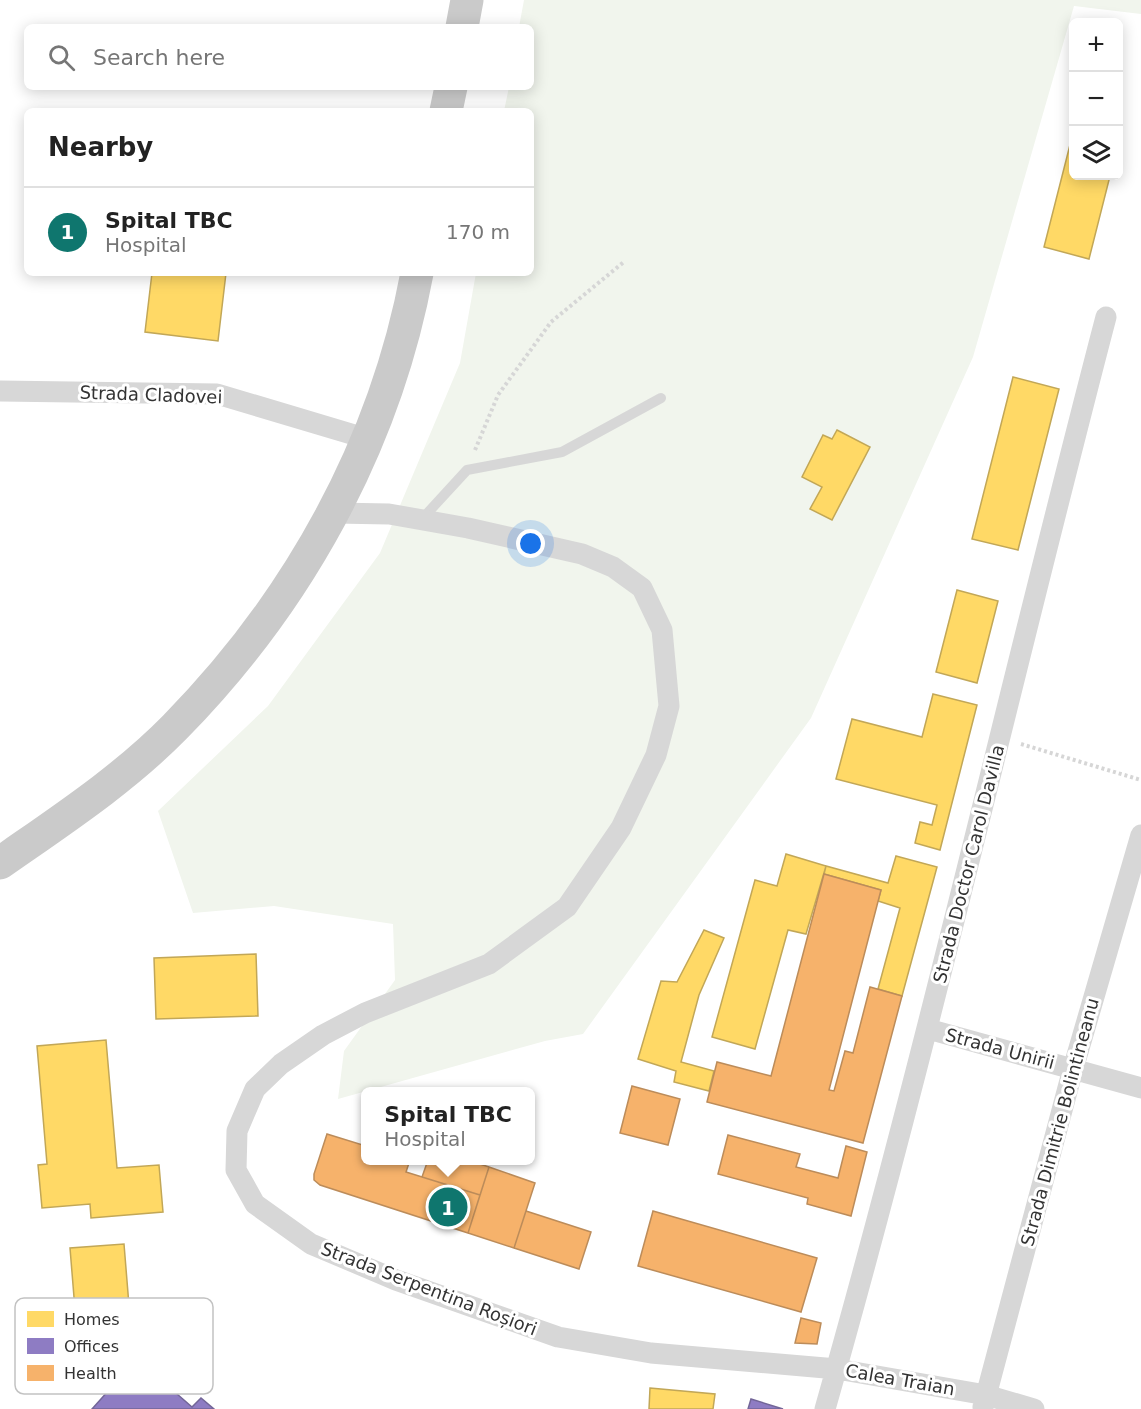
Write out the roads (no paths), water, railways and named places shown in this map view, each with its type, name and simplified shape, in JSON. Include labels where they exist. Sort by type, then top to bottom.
[{"type":"main road","points":[[463,24],[467,0]]},
{"type":"main road","points":[[447,108],[450,90]]},
{"type":"main road","points":[[0,863],[104,790],[174,728],[238,659],[292,583],[335,513],[368,439],[408,322],[416,276]]},
{"type":"street","name":"Strada Doctor Carol Davilla","points":[[825,1409],[928,1029],[1106,316]]},
{"type":"street","name":"Strada Cladovei","points":[[0,391],[217,394],[368,439]]},
{"type":"street","name":"Strada Serpentina Roșiori","points":[[335,513],[389,514],[422,519],[582,554],[613,567],[642,588],[662,630],[669,706],[656,755],[621,828],[567,907],[489,964],[365,1013],[323,1035],[281,1064],[255,1089],[237,1131],[236,1170],[255,1204],[311,1244],[396,1280],[558,1337],[651,1353],[837,1369]]},
{"type":"street","name":"Strada Dimitrie Bolintineanu","points":[[984,1402],[1073,1069],[1141,835]]},
{"type":"street","name":"Strada Unirii","points":[[928,1029],[1141,1089]]},
{"type":"street","name":"Calea Traian","points":[[837,1369],[984,1402],[1034,1409]]},
{"type":"lane","points":[[422,519],[467,470],[562,452],[661,398]]},
{"type":"place","name":"Spital TBC","points":[[448,1207]]}]
